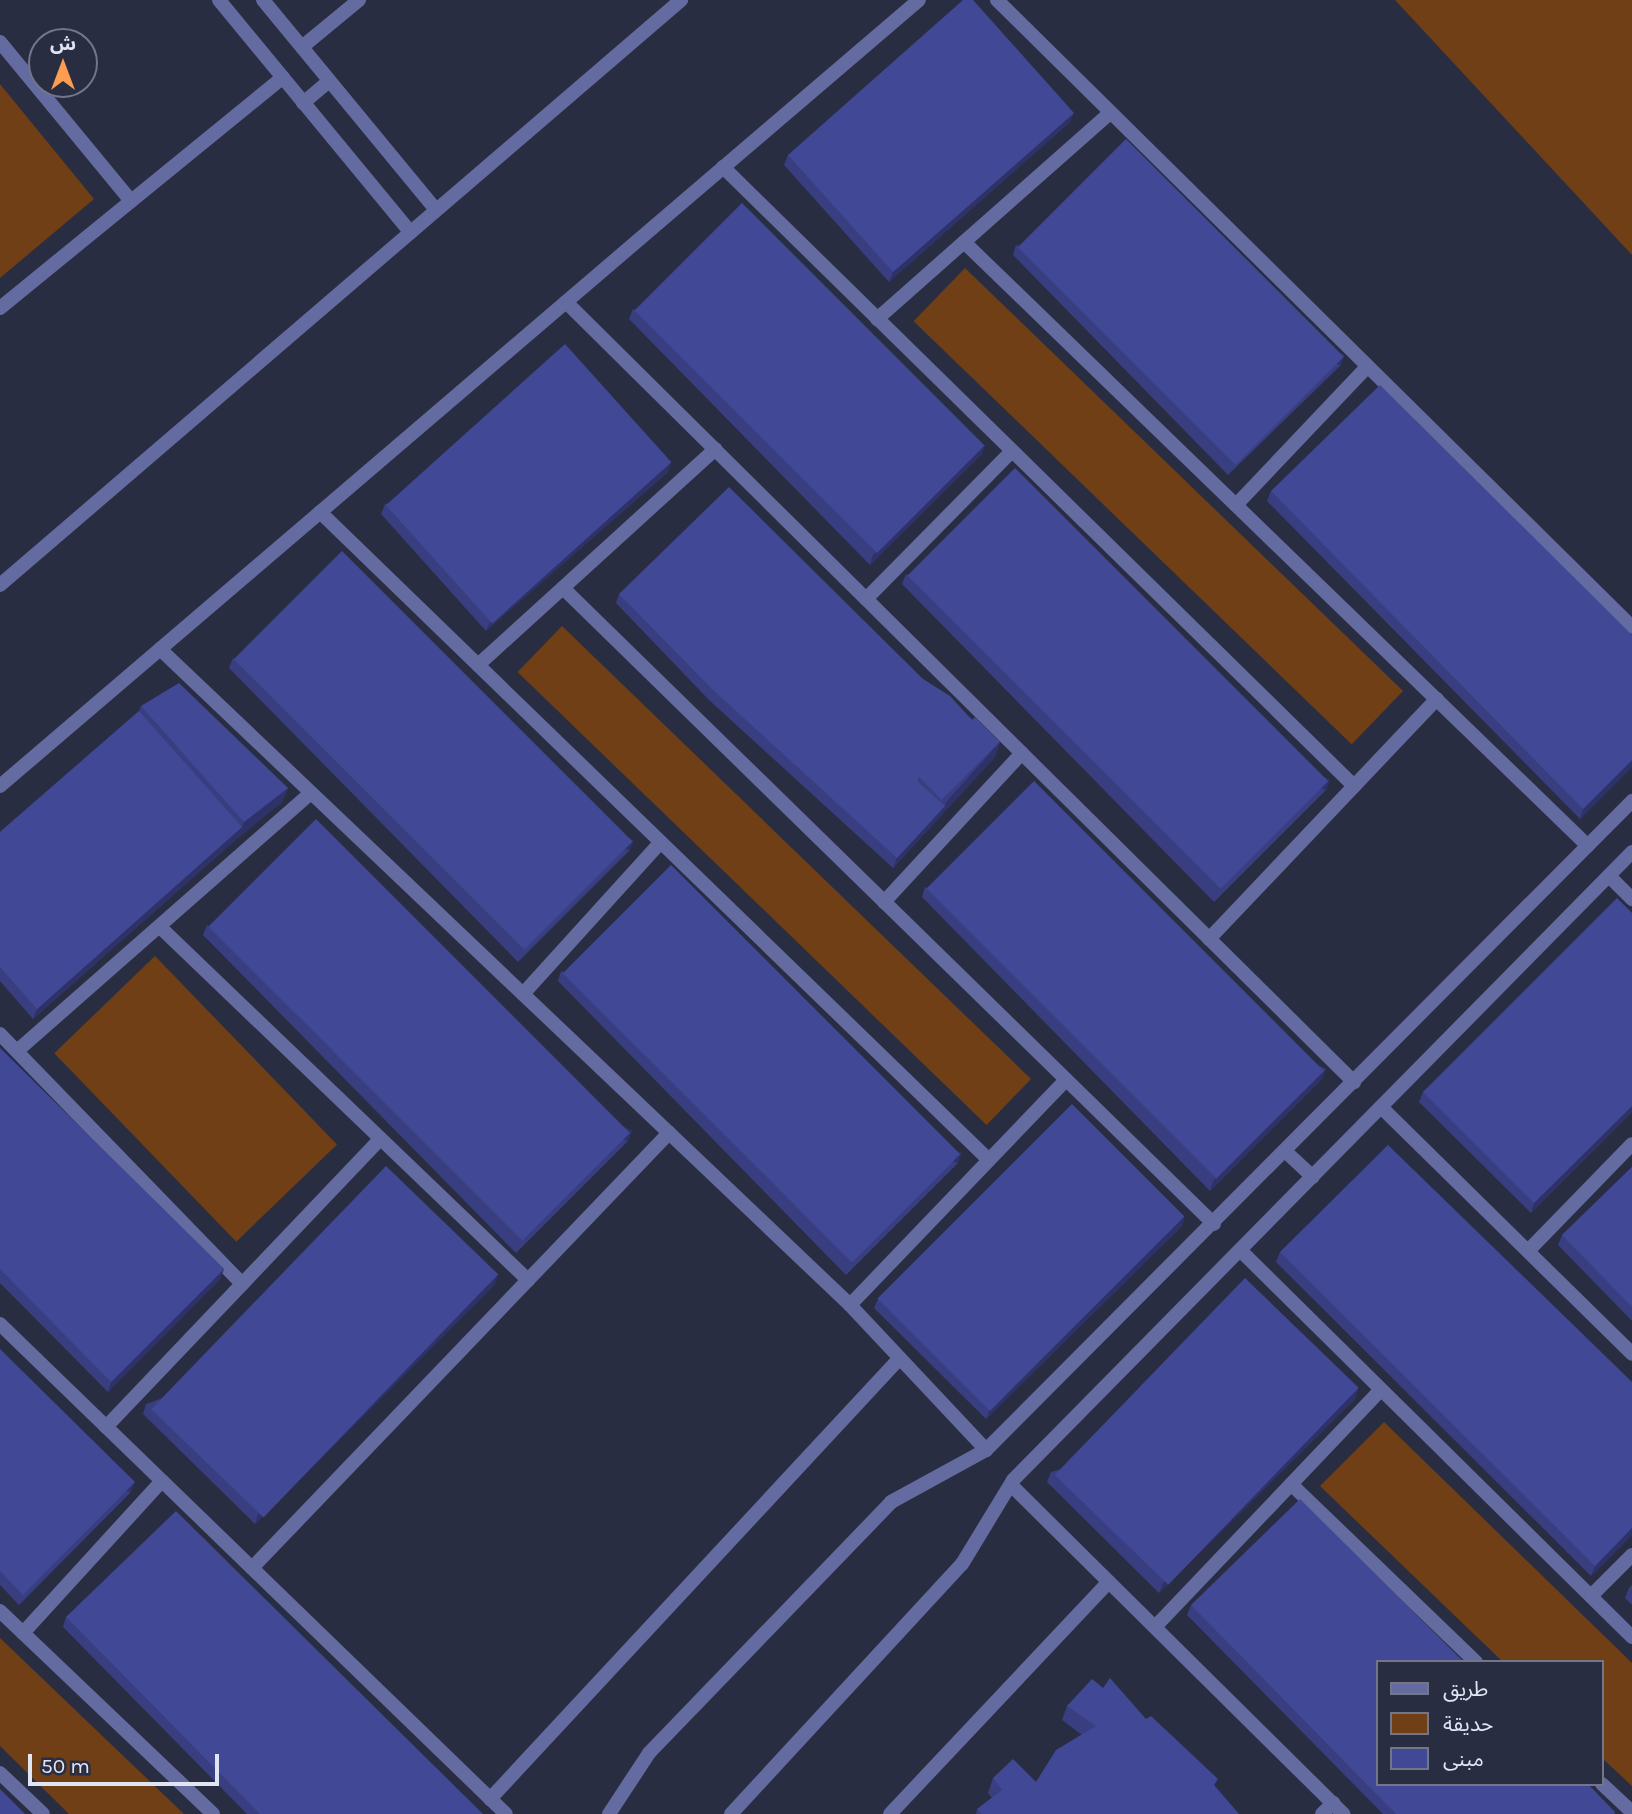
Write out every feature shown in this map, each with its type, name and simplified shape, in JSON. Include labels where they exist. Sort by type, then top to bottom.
[{"type":"street","points":[[219,0],[410,232]]},
{"type":"street","points":[[263,0],[436,210]]},
{"type":"street","points":[[302,47],[359,0]]},
{"type":"street","points":[[0,585],[681,0]]},
{"type":"street","points":[[0,786],[919,0]]},
{"type":"street","points":[[997,0],[1632,627]]},
{"type":"street","points":[[0,42],[131,201]]},
{"type":"street","points":[[0,308],[283,78]]},
{"type":"street","points":[[303,103],[329,81]]},
{"type":"street","points":[[877,319],[1110,113]]},
{"type":"street","points":[[723,167],[1354,786]]},
{"type":"street","points":[[964,243],[1588,846]]},
{"type":"street","points":[[566,302],[1354,1082]]},
{"type":"street","points":[[1236,505],[1367,367]]},
{"type":"street","points":[[478,665],[715,450]]},
{"type":"street","points":[[866,599],[1012,451]]},
{"type":"street","points":[[320,512],[989,1160]]},
{"type":"street","points":[[563,588],[1214,1224]]},
{"type":"street","points":[[160,649],[850,1305],[986,1450]]},
{"type":"street","points":[[1209,939],[1437,699]]},
{"type":"street","points":[[884,902],[1021,753]]},
{"type":"street","points":[[17,1051],[312,793]]},
{"type":"street","points":[[609,1814],[649,1753],[891,1502],[986,1450],[1214,1224],[1632,801]]},
{"type":"street","points":[[523,994],[661,842]]},
{"type":"street","points":[[731,1814],[962,1564],[1011,1485],[1632,852]]},
{"type":"street","points":[[1609,876],[1632,899]]},
{"type":"street","points":[[160,927],[528,1280]]},
{"type":"street","points":[[0,1034],[242,1284]]},
{"type":"street","points":[[850,1305],[1066,1080]]},
{"type":"street","points":[[1381,1107],[1632,1354]]},
{"type":"street","points":[[251,1568],[669,1133]]},
{"type":"street","points":[[106,1427],[380,1139]]},
{"type":"street","points":[[1528,1251],[1632,1144]]},
{"type":"street","points":[[1285,1151],[1313,1177]]},
{"type":"street","points":[[1240,1250],[1632,1637]]},
{"type":"street","points":[[0,1324],[506,1814]]},
{"type":"street","points":[[490,1799],[900,1358]]},
{"type":"street","points":[[1155,1628],[1381,1390]]},
{"type":"street","points":[[23,1633],[162,1481]]},
{"type":"street","points":[[1291,1484],[1474,1660]]},
{"type":"street","points":[[1011,1485],[1344,1814]]},
{"type":"street","points":[[1591,1597],[1632,1556]]},
{"type":"street","points":[[890,1814],[1109,1582]]},
{"type":"street","points":[[0,1611],[213,1814]]},
{"type":"street","points":[[0,1773],[43,1814]]},
{"type":"street","points":[[1604,1786],[1632,1812]]},
{"type":"street","points":[[1322,1814],[1333,1803]]},
{"type":"green space","points":[[1395,0],[1632,0],[1632,255]]},
{"type":"green space","points":[[0,84],[94,199],[0,278]]},
{"type":"green space","points":[[965,268],[1403,691],[1352,744],[914,321]]},
{"type":"green space","points":[[562,626],[1031,1079],[987,1125],[518,672]]},
{"type":"green space","points":[[155,956],[337,1144],[236,1242],[54,1053]]},
{"type":"green space","points":[[1384,1422],[1632,1663],[1632,1786],[1604,1760],[1604,1660],[1501,1660],[1320,1486]]},
{"type":"green space","points":[[0,1638],[184,1814],[69,1814],[0,1746]]},
{"type":"building","points":[[963,0],[973,0],[1074,113],[893,272],[788,155]]},
{"type":"building","points":[[1126,139],[1344,357],[1236,465],[1018,247]]},
{"type":"building","points":[[742,203],[985,446],[877,553],[635,310]]},
{"type":"building","points":[[565,344],[671,462],[492,623],[386,505]]},
{"type":"building","points":[[1380,385],[1632,635],[1632,760],[1583,809],[1271,491]]},
{"type":"building","points":[[1015,468],[1328,781],[1221,889],[908,575]]},
{"type":"building","points":[[729,487],[923,679],[950,696],[972,720],[919,777],[917,781],[945,806],[897,858],[713,690],[619,594]]},
{"type":"building","points":[[342,551],[633,842],[524,950],[234,659]]},
{"type":"building","points":[[179,683],[288,788],[244,822],[141,706]]},
{"type":"building","points":[[139,711],[242,827],[37,1009],[0,967],[0,832]]},
{"type":"building","points":[[975,717],[1000,742],[942,800],[917,775]]},
{"type":"building","points":[[1034,781],[1324,1071],[1216,1178],[927,888]]},
{"type":"building","points":[[316,819],[630,1133],[522,1240],[209,926]]},
{"type":"building","points":[[671,865],[960,1154],[852,1262],[563,973]]},
{"type":"building","points":[[1617,898],[1632,913],[1632,1106],[1534,1203],[1423,1092]]},
{"type":"building","points":[[0,1048],[224,1269],[111,1382],[0,1269]]},
{"type":"building","points":[[1072,1104],[1184,1216],[990,1411],[878,1298]]},
{"type":"building","points":[[1388,1145],[1632,1382],[1632,1528],[1595,1566],[1280,1252]]},
{"type":"building","points":[[386,1166],[498,1274],[263,1518],[151,1409]]},
{"type":"building","points":[[1632,1167],[1632,1307],[1562,1235]]},
{"type":"building","points":[[1245,1278],[1359,1388],[1168,1585],[1055,1475]]},
{"type":"building","points":[[0,1349],[135,1482],[23,1595],[0,1571]]},
{"type":"building","points":[[1300,1499],[1462,1660],[1376,1660],[1376,1786],[1590,1786],[1615,1812],[1396,1814],[1191,1605]]},
{"type":"building","points":[[176,1511],[483,1814],[260,1814],[66,1617]]},
{"type":"building","points":[[1110,1678],[1146,1719],[1151,1716],[1218,1779],[1214,1785],[1239,1814],[982,1814],[977,1809],[1002,1790],[993,1778],[1013,1759],[1036,1782],[1056,1750],[1096,1726],[1067,1706],[1092,1679],[1103,1688]]},
{"type":"building","points":[[0,1789],[25,1814],[0,1814]]}]
